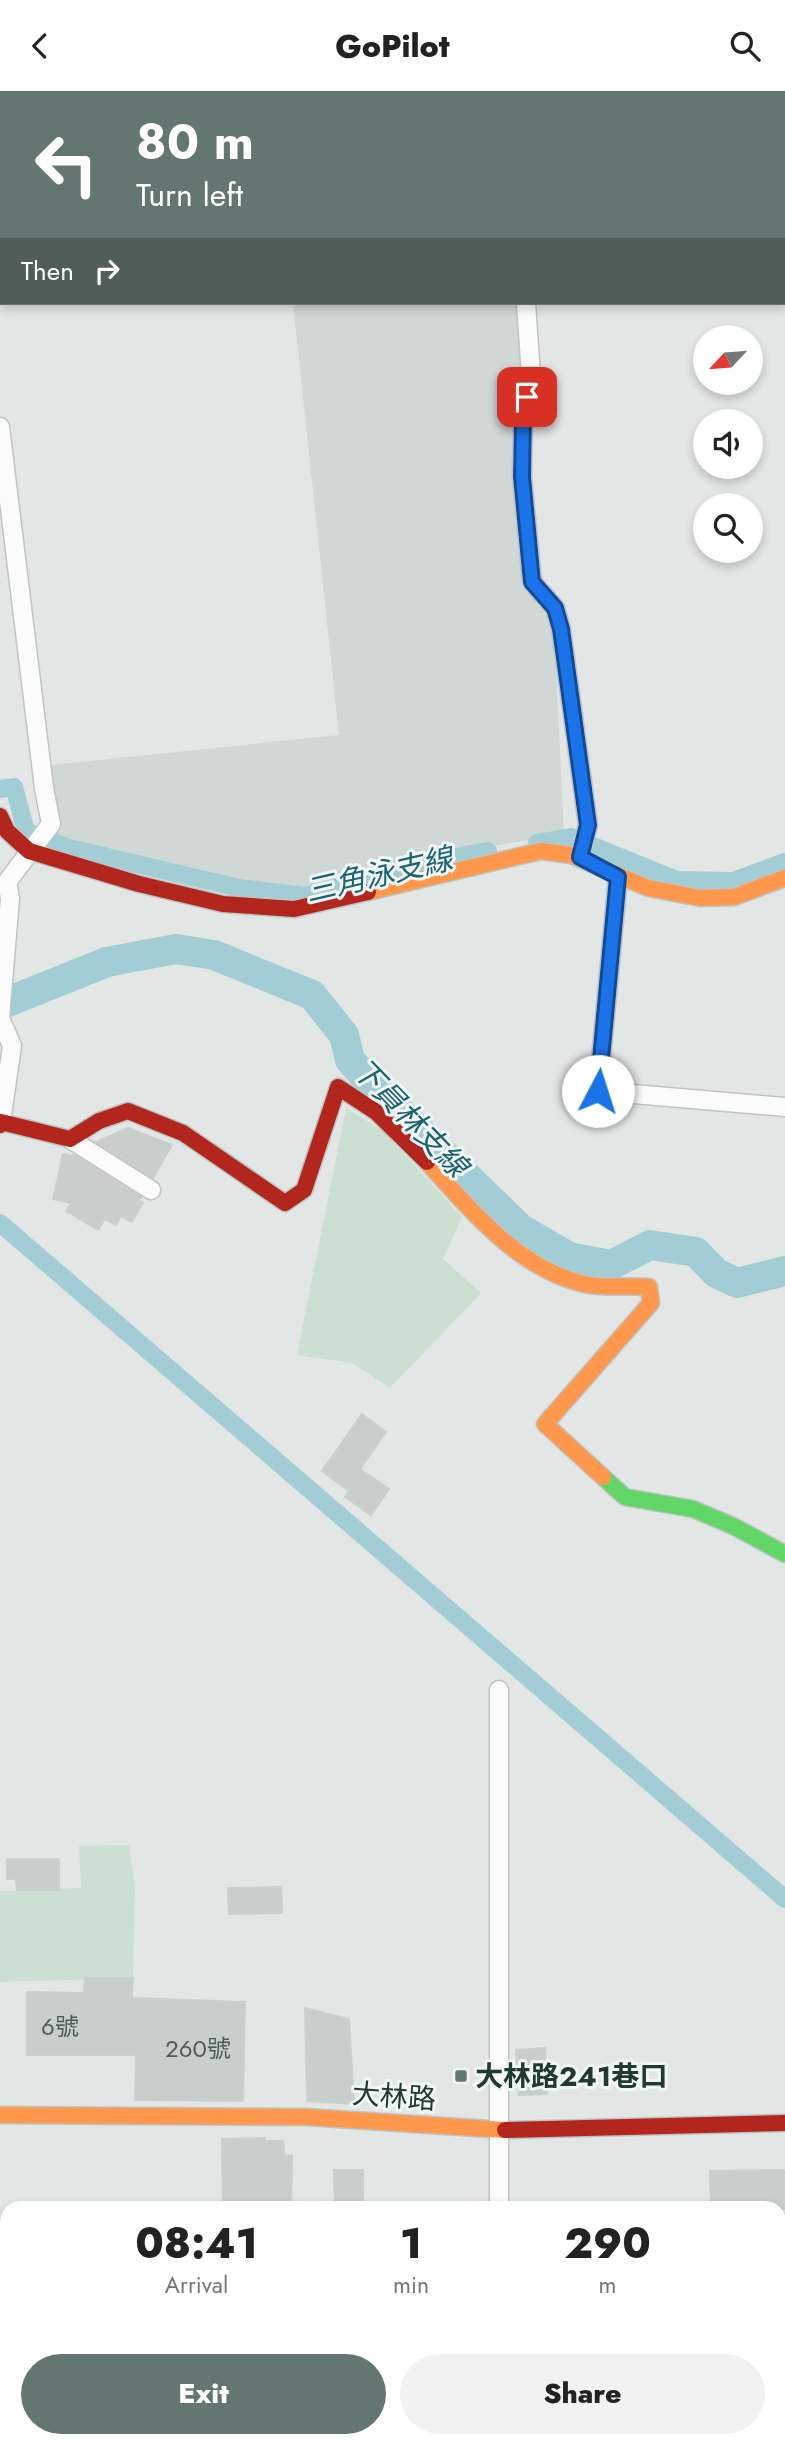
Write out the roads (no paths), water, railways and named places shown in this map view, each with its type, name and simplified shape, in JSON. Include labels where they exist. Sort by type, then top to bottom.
[{"type":"street","points":[[526,305],[531,376],[523,418],[522,477],[528,543],[532,582],[555,608],[561,629],[588,825],[580,857]]},
{"type":"street","points":[[0,427],[44,787],[51,824],[7,882],[10,898],[0,1018],[12,1046],[0,1124],[71,1139],[151,1190]]},
{"type":"street","points":[[0,816],[7,831],[29,851],[139,884],[223,904],[294,909],[541,851],[559,850],[580,857],[618,877],[653,889],[726,898],[749,894],[785,878]]},
{"type":"street","points":[[618,877],[598,1091],[785,1107]]},
{"type":"street","points":[[71,1139],[99,1121],[128,1111],[183,1133],[285,1203],[304,1190],[338,1087],[355,1093],[429,1162],[488,1226],[537,1264],[578,1282],[606,1288],[649,1287],[651,1303],[545,1424],[625,1497],[640,1503],[655,1500],[679,1505],[785,1554]]},
{"type":"street","points":[[499,1690],[499,2201]]},
{"type":"street","name":"大林路","points":[[0,2115],[307,2117],[499,2130],[785,2123]]},
{"type":"waterway","name":"三角泳支線","points":[[0,789],[14,787],[26,831],[69,848],[239,888],[306,896],[410,865],[488,851]]},
{"type":"waterway","name":"三角泳支線","points":[[537,843],[571,837],[677,880],[733,881],[785,862]]},
{"type":"waterway","name":"下員林支線","points":[[0,1005],[107,962],[176,949],[214,955],[312,995],[344,1035],[350,1060],[374,1087],[521,1229],[569,1257],[611,1265],[650,1245],[696,1252],[716,1273],[737,1283],[785,1271]]},
{"type":"waterway","points":[[0,1223],[785,1899]]},
{"type":"place","name":"大林路241巷口","points":[[461,2076]]}]
